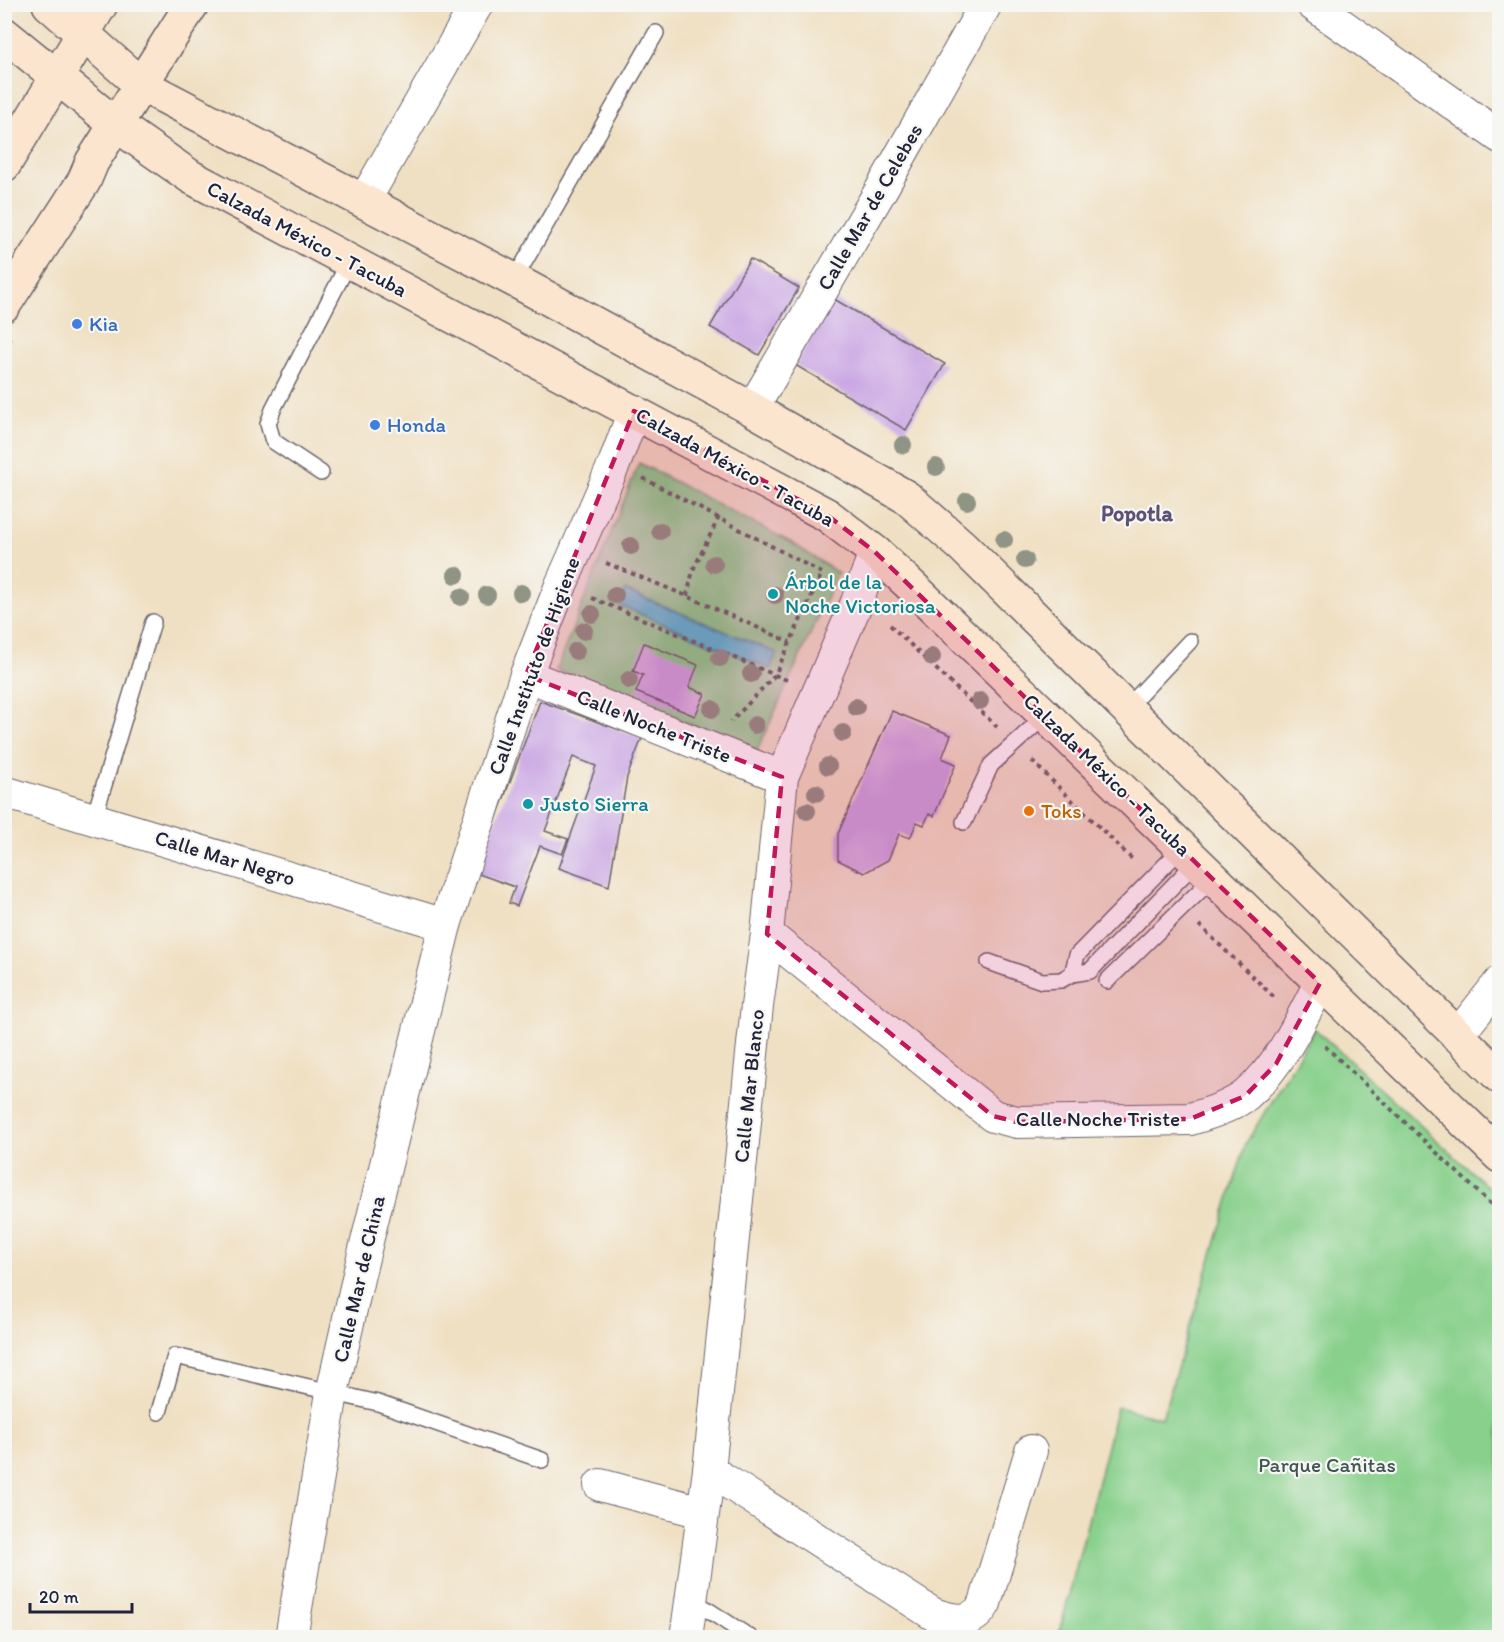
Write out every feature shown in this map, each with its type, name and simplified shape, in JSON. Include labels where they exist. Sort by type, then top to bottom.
[{"type":"main road","points":[[49,4],[140,84],[514,280],[752,409],[906,497],[962,546],[1500,1077]]},
{"type":"main road","points":[[4,165],[101,4]]},
{"type":"main road","points":[[4,305],[84,181],[92,162],[115,124],[192,4]]},
{"type":"main road","name":"Calzada México - Tacuba","points":[[4,34],[115,124],[191,177],[827,515],[875,552],[1500,1156]]},
{"type":"street","points":[[364,201],[477,4]]},
{"type":"street","name":"Calle Mar de Celebes","points":[[752,409],[881,190],[986,4]]},
{"type":"street","points":[[1312,4],[1498,134]]},
{"type":"street","name":"Calle Instituto de Higiene","points":[[445,925],[526,675],[634,411]]},
{"type":"street","name":"Calle Mar Blanco","points":[[686,1638],[709,1470],[782,777],[857,602],[875,552]]},
{"type":"street","name":"Calle Noche Triste","points":[[526,675],[782,777]]},
{"type":"street","name":"Calle Mar Negro","points":[[4,792],[445,925]]},
{"type":"street","name":"Calle Mar de China","points":[[291,1638],[333,1393],[358,1274],[445,925]]},
{"type":"street","name":"Calle Noche Triste","points":[[767,934],[993,1116],[1017,1122],[1190,1119],[1210,1113],[1245,1096],[1276,1064],[1320,983]]},
{"type":"street","points":[[1457,1035],[1500,982]]},
{"type":"street","points":[[709,1470],[933,1614],[950,1620],[967,1620],[979,1614],[985,1603],[1031,1451]]},
{"type":"street","points":[[600,1485],[702,1512]]},
{"type":"lane","points":[[514,280],[656,33]]},
{"type":"lane","points":[[321,473],[273,441],[268,424],[274,406],[349,262]]},
{"type":"lane","points":[[93,818],[153,622]]},
{"type":"lane","points":[[1127,708],[1190,640]]},
{"type":"lane","points":[[964,822],[991,765],[1045,716]]},
{"type":"lane","points":[[989,962],[1042,981],[1060,980],[1072,974],[1090,971],[1197,862]]},
{"type":"lane","points":[[1072,974],[1077,955],[1197,862]]},
{"type":"lane","points":[[1107,981],[1197,862]]},
{"type":"lane","points":[[159,1412],[176,1356],[378,1403],[542,1460]]},
{"type":"lane","points":[[691,1599],[751,1638]]},
{"type":"path","points":[[615,462],[822,573],[775,675],[730,723]]},
{"type":"path","points":[[687,596],[693,570],[719,517]]},
{"type":"path","points":[[603,561],[790,642]]},
{"type":"path","points":[[561,585],[818,694]]},
{"type":"highlighted area","points":[[634,411],[827,515],[875,552],[1320,983],[1276,1064],[1245,1096],[1190,1119],[1017,1122],[993,1116],[767,934],[782,777],[526,675]]},
{"type":"green space","points":[[639,463],[792,543],[838,573],[757,751],[556,670]]},
{"type":"green space","name":"Parque Cañitas","points":[[1315,1029],[1499,1197],[1499,1637],[1058,1638],[1117,1407],[1162,1418],[1246,1143]]},
{"type":"water","points":[[625,590],[777,653],[770,669],[619,605]]},
{"type":"building","points":[[750,259],[799,288],[759,355],[710,327]]},
{"type":"building","points":[[834,299],[945,364],[906,430],[795,365]]},
{"type":"building","points":[[644,643],[698,665],[689,687],[705,694],[695,716],[636,692],[643,675],[633,671]]},
{"type":"building","name":"Justo Sierra","points":[[540,701],[642,738],[627,777],[609,886],[559,868],[596,766],[573,757],[545,831],[568,839],[562,854],[540,846],[517,906],[509,903],[515,887],[476,873]]},
{"type":"building","points":[[892,711],[951,735],[942,758],[956,764],[934,816],[929,814],[924,825],[917,822],[910,838],[899,834],[888,860],[864,873],[838,860],[838,834]]},
{"type":"place","name":"Kia","points":[[77,324]]},
{"type":"place","name":"Honda","points":[[375,425]]},
{"type":"place","name":"Árbol de la Noche Victoriosa","points":[[773,594]]},
{"type":"place","name":"Justo Sierra","points":[[528,804]]},
{"type":"place","name":"Toks","points":[[1029,811]]},
{"type":"district","name":"Popotla","points":[[1137,513]]}]
